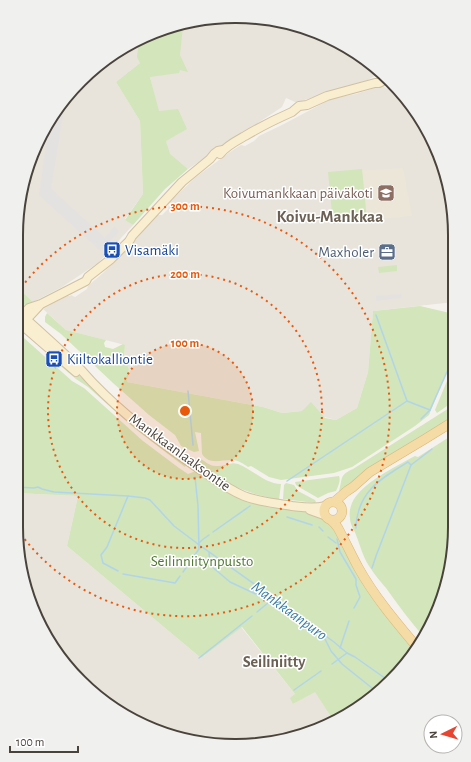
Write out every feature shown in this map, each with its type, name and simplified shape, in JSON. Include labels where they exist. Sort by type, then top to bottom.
[{"type":"main road","points":[[338,504],[353,487],[370,472],[448,425]]},
{"type":"main road","points":[[338,504],[329,503],[330,515],[344,534],[346,542],[358,567],[390,615],[413,643]]},
{"type":"main road","points":[[330,515],[342,512],[338,504]]},
{"type":"street","points":[[375,83],[380,79]]},
{"type":"street","points":[[23,319],[41,304],[75,286],[79,281],[88,277],[103,266],[128,242],[182,182],[210,159],[220,154],[223,150],[247,135],[292,112],[296,108],[327,96],[382,82]]},
{"type":"street","name":"Mankkaanlaaksontie","points":[[23,323],[72,361],[117,406],[149,433],[224,485],[236,492],[264,502],[300,507],[330,515]]},
{"type":"shaded area","points":[[222,23],[249,23],[277,27],[304,34],[342,51],[375,75],[368,80],[298,102],[286,98],[282,107],[188,169],[169,154],[150,77],[160,37],[194,27]]},
{"type":"shaded area","points":[[140,46],[140,63],[116,82],[140,121],[143,194],[125,219],[133,225],[98,263],[62,287],[33,302],[23,293],[23,222],[30,181],[39,154],[51,129],[59,117],[85,85],[117,59]]},
{"type":"shaded area","points":[[381,86],[387,89],[389,88],[412,117],[420,129],[437,167],[444,194],[448,222],[448,303],[373,311],[368,372],[357,408],[336,420],[302,411],[282,413],[263,407],[127,382],[129,369],[124,358],[125,345],[66,330],[43,309],[67,296],[71,295],[75,297],[87,289],[88,286],[131,245],[157,215],[162,215],[168,209],[169,204],[176,196],[196,177],[230,152],[241,145],[245,146],[259,136],[331,99],[356,94]]},
{"type":"shaded area","points":[[64,111],[51,189],[105,238],[114,227],[119,231],[101,251],[39,195],[47,138]]},
{"type":"shaded area","name":"Koivumankkaan päiväkoti","points":[[403,168],[412,216],[367,220],[362,170]]},
{"type":"shaded area","points":[[401,294],[402,298],[376,301],[376,296]]},
{"type":"shaded area","points":[[23,493],[78,496],[67,546],[201,658],[241,627],[295,694],[293,704],[315,691],[331,716],[317,723],[290,732],[249,739],[222,739],[181,732],[154,723],[129,711],[117,703],[95,686],[76,667],[51,633],[39,608],[30,581],[23,540]]},
{"type":"green space","points":[[183,30],[180,55],[188,72],[180,70],[179,73],[150,77],[159,111],[178,109],[187,129],[166,141],[170,154],[188,169],[165,189],[133,225],[125,220],[143,194],[140,121],[116,82],[140,63],[137,57],[138,47],[154,39]]},
{"type":"green space","points":[[362,169],[367,220],[333,224],[328,172]]},
{"type":"green space","points":[[397,265],[397,271],[379,273],[378,267]]},
{"type":"green space","points":[[23,293],[33,302],[23,305]]},
{"type":"green space","points":[[420,306],[448,313],[448,369],[429,415],[415,426],[352,467],[334,473],[281,480],[269,477],[251,466],[248,467],[237,461],[212,461],[205,458],[202,454],[201,433],[195,432],[199,451],[194,452],[181,446],[175,435],[149,415],[61,334],[45,322],[47,313],[66,330],[106,340],[104,343],[105,347],[113,349],[123,344],[125,345],[124,358],[129,369],[127,382],[263,407],[282,413],[302,411],[311,402],[325,418],[336,420],[357,408],[368,372],[373,311]]},
{"type":"green space","name":"Seilinniitynpuisto","points":[[23,338],[72,381],[84,388],[143,441],[188,474],[196,471],[223,487],[322,516],[329,523],[412,645],[386,677],[365,695],[342,711],[331,716],[315,692],[293,704],[290,698],[295,694],[242,627],[201,658],[67,546],[78,496],[23,493]]},
{"type":"green space","points":[[57,360],[91,385],[178,458],[186,465],[185,467],[134,428],[88,387],[56,362]]},
{"type":"green space","points":[[448,379],[448,405],[437,413],[435,410]]},
{"type":"green space","points":[[448,409],[448,421],[341,492],[339,491],[343,475]]},
{"type":"green space","points":[[448,438],[448,540],[444,568],[437,595],[420,633],[375,575],[367,562],[351,523],[350,516],[352,503],[356,496],[371,482],[415,456],[418,457]]},
{"type":"green space","points":[[199,458],[214,466],[235,463],[270,482],[281,484],[279,500],[255,494],[233,486],[197,462]]},
{"type":"green space","points":[[339,476],[340,478],[336,491],[318,498],[296,485],[295,482]]},
{"type":"green space","points":[[286,483],[294,485],[298,491],[316,502],[283,499],[284,485]]},
{"type":"waterway","points":[[376,315],[407,401],[430,410]]},
{"type":"waterway","points":[[421,419],[430,410],[448,370]]},
{"type":"waterway","points":[[188,391],[193,445]]},
{"type":"waterway","points":[[287,481],[407,401]]},
{"type":"waterway","points":[[372,568],[411,465],[432,449]]},
{"type":"waterway","points":[[356,528],[357,516],[361,505],[372,488],[388,474],[408,462],[411,465]]},
{"type":"waterway","points":[[183,572],[199,549],[198,506],[195,477],[194,478]]},
{"type":"waterway","name":"Mankkaanpuro","points":[[23,487],[38,487],[54,492],[128,496],[150,500],[174,526],[347,653],[385,678]]},
{"type":"waterway","points":[[118,571],[103,563],[101,555],[107,547],[128,496]]},
{"type":"waterway","points":[[213,532],[250,506]]},
{"type":"waterway","points":[[287,517],[312,525]]},
{"type":"waterway","points":[[319,527],[323,531]]},
{"type":"waterway","points":[[198,544],[209,535]]},
{"type":"waterway","points":[[328,537],[336,543]]},
{"type":"waterway","points":[[337,539],[340,552],[356,579],[356,585],[360,597],[354,608]]},
{"type":"waterway","points":[[209,552],[210,565],[230,582],[258,595],[273,598]]},
{"type":"waterway","points":[[123,574],[175,583],[180,576]]},
{"type":"waterway","points":[[257,612],[274,598]]},
{"type":"waterway","points":[[199,658],[252,616]]},
{"type":"waterway","points":[[340,648],[349,621]]},
{"type":"waterway","points":[[323,635],[331,651],[342,664],[373,689]]},
{"type":"waterway","points":[[332,664],[347,653]]},
{"type":"waterway","points":[[294,690],[321,671]]},
{"type":"place","name":"Koivumankkaan päiväkoti","points":[[386,193]]},
{"type":"place","name":"Visamäki","points":[[112,250]]},
{"type":"place","name":"Maxholer","points":[[387,252]]},
{"type":"place","name":"Kiiltokalliontie","points":[[54,359]]},
{"type":"district","name":"Koivu-Mankkaa","points":[[330,216]]},
{"type":"district","name":"Seiliniitty","points":[[274,661]]}]
